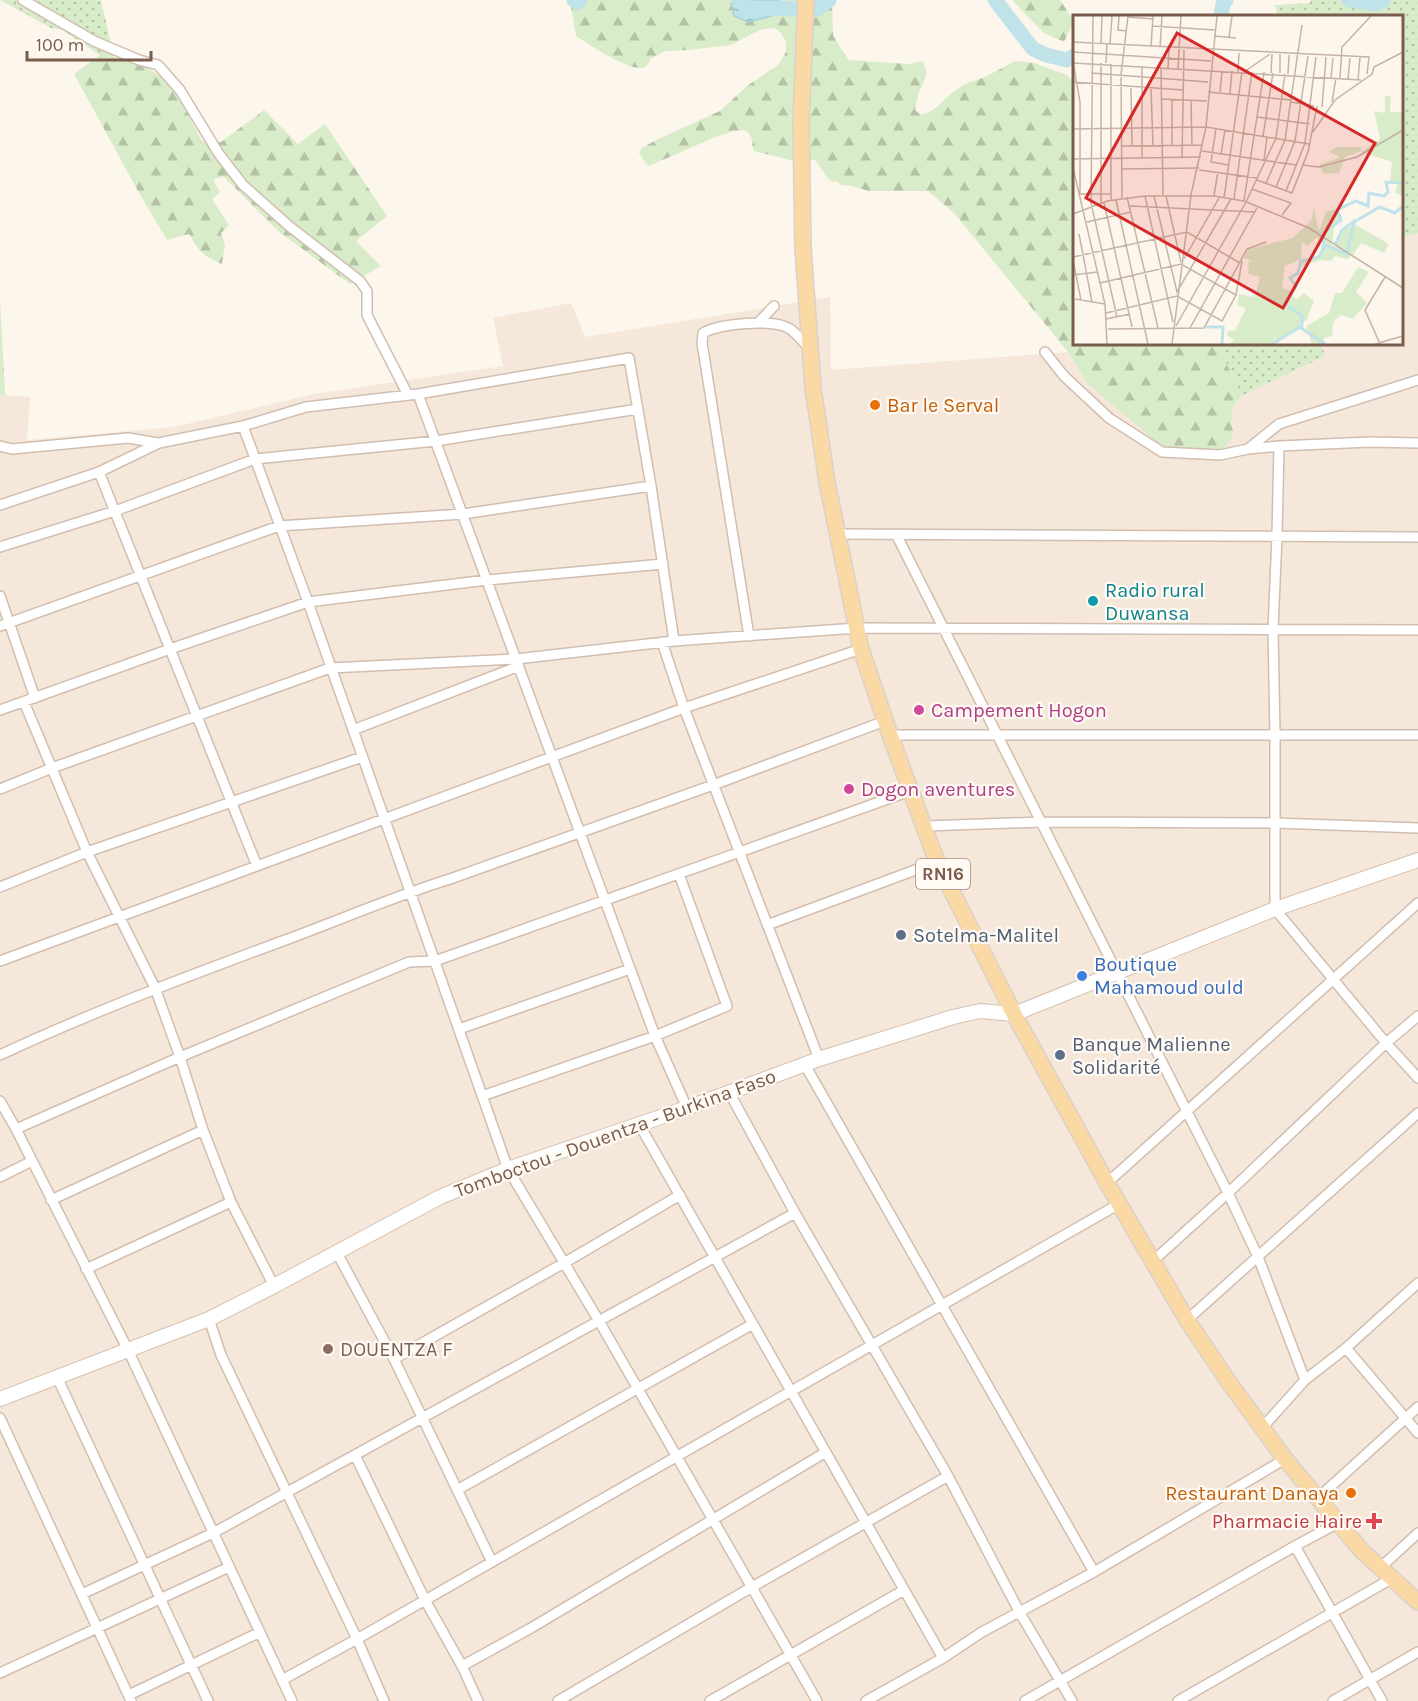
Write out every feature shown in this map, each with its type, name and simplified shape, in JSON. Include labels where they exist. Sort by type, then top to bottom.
[{"type":"main road","name":"RN16","points":[[806,0],[801,122],[802,239],[810,348],[827,482],[861,649],[887,728],[937,862],[1014,1014],[1107,1183],[1187,1320],[1285,1459],[1361,1550],[1418,1602]]},
{"type":"main road","points":[[1014,1014],[1275,909],[1418,860]]},
{"type":"main road","name":"Tomboctou - Douentza - Burkina Faso","points":[[0,1399],[208,1319],[440,1197],[508,1169],[687,1108],[819,1059],[953,1017],[980,1011],[1014,1014]]},
{"type":"street","points":[[23,0],[94,41],[139,60],[158,65],[180,90],[219,154],[243,185],[289,226],[360,281],[367,291],[367,315],[413,395],[435,441],[655,1036],[687,1108]]},
{"type":"street","points":[[759,322],[774,306]]},
{"type":"street","points":[[749,636],[702,343],[703,333],[711,329],[759,322],[778,324],[789,328],[810,348]]},
{"type":"street","points":[[1045,352],[1064,376],[1109,418],[1162,452],[1220,455],[1279,446],[1370,442],[1418,443]]},
{"type":"street","points":[[0,505],[99,472],[159,443],[243,426],[306,407],[413,395],[629,358],[674,641]]},
{"type":"street","points":[[1248,449],[1279,424],[1418,380]]},
{"type":"street","points":[[0,547],[115,511],[255,459],[435,441],[638,409]]},
{"type":"street","points":[[243,426],[308,602],[508,1169],[599,1321],[817,1701]]},
{"type":"street","points":[[0,446],[12,449],[128,438],[159,443]]},
{"type":"street","points":[[1279,446],[1278,536],[1273,629],[1275,909],[1386,1043],[1418,1078]]},
{"type":"street","points":[[99,472],[256,866]]},
{"type":"street","points":[[5,624],[279,526],[463,514],[651,486]]},
{"type":"street","points":[[838,534],[1418,537]]},
{"type":"street","points":[[896,534],[1228,1193],[1258,1257],[1305,1380]]},
{"type":"street","points":[[0,710],[170,648],[308,602],[487,580],[663,564]]},
{"type":"street","points":[[0,596],[5,624],[36,698]]},
{"type":"street","points":[[0,789],[196,715],[330,668],[517,662],[662,642],[857,628],[1418,630]]},
{"type":"street","points":[[662,642],[684,708],[819,1059]]},
{"type":"street","points":[[0,961],[684,708],[861,649]]},
{"type":"street","points":[[352,730],[517,662]]},
{"type":"street","points":[[24,702],[87,852],[155,988],[203,1130],[231,1202],[274,1286]]},
{"type":"street","points":[[0,1055],[155,988],[353,915],[410,891],[450,879],[713,785],[887,728],[998,734],[1418,735]]},
{"type":"street","points":[[0,887],[87,852],[362,757]]},
{"type":"street","points":[[14,1125],[409,963],[435,961],[910,791]]},
{"type":"street","points":[[924,826],[1042,822],[1275,823],[1418,828]]},
{"type":"street","points":[[767,925],[937,862]]},
{"type":"street","points":[[482,1096],[655,1036],[727,1006],[679,874]]},
{"type":"street","points":[[1107,1183],[1418,903]]},
{"type":"street","points":[[459,1029],[630,969]]},
{"type":"street","points":[[1153,1261],[1386,1043],[1418,1016]]},
{"type":"street","points":[[805,1065],[1094,1572]]},
{"type":"street","points":[[729,1092],[795,1213],[948,1476],[1020,1612],[1072,1701]]},
{"type":"street","points":[[0,1101],[128,1350],[292,1701]]},
{"type":"street","points":[[1187,1320],[1418,1113]]},
{"type":"street","points":[[0,1114],[14,1125]]},
{"type":"street","points":[[639,1124],[943,1658]]},
{"type":"street","points":[[51,1200],[203,1130]]},
{"type":"street","points":[[0,1177],[32,1161]]},
{"type":"street","points":[[394,1359],[680,1196]]},
{"type":"street","points":[[86,1269],[231,1202]]},
{"type":"street","points":[[282,1680],[1119,1204]]},
{"type":"street","points":[[82,1594],[213,1533],[795,1213]]},
{"type":"street","points":[[336,1251],[394,1359],[492,1562]]},
{"type":"street","points":[[1262,1428],[1305,1380],[1346,1348],[1418,1283]]},
{"type":"street","points":[[208,1319],[220,1355],[357,1639],[384,1701]]},
{"type":"street","points":[[457,1491],[753,1324]]},
{"type":"street","points":[[1346,1348],[1418,1433]]},
{"type":"street","points":[[57,1377],[208,1701]]},
{"type":"street","points":[[1317,1498],[1418,1407]]},
{"type":"street","points":[[0,1418],[130,1698],[191,1665],[260,1632]]},
{"type":"street","points":[[462,1666],[531,1628],[826,1452]]},
{"type":"street","points":[[355,1455],[425,1600],[462,1666],[478,1701]]},
{"type":"street","points":[[866,1701],[943,1658],[982,1632],[1094,1572],[1285,1459]]},
{"type":"street","points":[[558,1701],[948,1476]]},
{"type":"street","points":[[1025,1701],[1338,1523]]},
{"type":"street","points":[[1380,1568],[1418,1533]]},
{"type":"street","points":[[1295,1546],[1382,1701]]},
{"type":"street","points":[[0,1673],[229,1567]]},
{"type":"street","points":[[1178,1701],[1391,1579]]},
{"type":"street","points":[[710,1701],[904,1590]]},
{"type":"street","points":[[1333,1701],[1418,1652]]},
{"type":"shaded area","points":[[1418,233],[1418,1701],[0,1701],[0,395],[30,397],[27,440],[174,427],[314,394],[503,366],[493,318],[571,303],[585,337],[830,297],[831,370],[1068,352],[1087,383],[1233,436],[1232,409],[1241,396],[1324,356],[1321,345],[1403,345],[1403,237]]},
{"type":"green space","points":[[0,0],[101,0],[114,57],[100,55],[62,30],[51,28]]},
{"type":"green space","points":[[575,0],[832,0],[833,35],[848,60],[909,64],[923,61],[927,73],[915,110],[921,115],[933,110],[965,84],[985,77],[1015,61],[1034,63],[1067,75],[1073,81],[1073,345],[1222,345],[1225,360],[1241,396],[1232,409],[1233,436],[1221,451],[1161,446],[1087,383],[1068,352],[954,213],[928,191],[868,191],[841,185],[831,181],[815,160],[790,160],[754,151],[753,142],[745,130],[713,138],[649,166],[639,153],[642,148],[720,111],[747,86],[778,65],[786,52],[786,41],[776,29],[760,30],[731,45],[666,51],[650,59],[645,67],[639,68],[610,57],[576,36],[571,7]]},
{"type":"green space","points":[[1012,0],[1060,0],[1073,20],[1064,42],[1044,33]]},
{"type":"green space","points":[[1310,0],[1418,0],[1418,233],[1403,237],[1403,15],[1278,15],[1275,5],[1310,3]]},
{"type":"green space","points":[[100,55],[140,64],[166,82],[184,107],[202,141],[221,142],[264,110],[298,144],[325,124],[387,216],[356,241],[381,266],[350,284],[278,231],[223,176],[213,180],[220,192],[212,199],[229,225],[221,233],[225,245],[222,264],[202,253],[189,234],[167,240],[74,74]]},
{"type":"green space","points":[[0,298],[5,395],[0,395]]},
{"type":"green space","points":[[1222,345],[1321,345],[1325,356],[1241,396],[1225,360]]},
{"type":"water","points":[[739,0],[780,1],[779,14],[748,22],[734,16],[731,4]]},
{"type":"waterway","points":[[574,0],[577,2],[580,0]]},
{"type":"waterway","points":[[740,0],[747,8],[818,9],[829,0]]},
{"type":"waterway","points":[[995,0],[1033,49],[1067,60],[1073,57]]},
{"type":"waterway","points":[[1221,15],[1226,0]]},
{"type":"waterway","points":[[1349,0],[1376,4],[1383,0]]},
{"type":"place","name":"Bar le Serval","points":[[875,405]]},
{"type":"place","name":"Radio rural Duwansa","points":[[1093,601]]},
{"type":"place","name":"Campement Hogon","points":[[919,710]]},
{"type":"place","name":"Dogon aventures","points":[[849,789]]},
{"type":"place","name":"Sotelma-Malitel","points":[[901,935]]},
{"type":"place","name":"Boutique Mahamoud ould","points":[[1082,976]]},
{"type":"place","name":"Banque Malienne Solidarité","points":[[1060,1055]]},
{"type":"place","name":"DOUENTZA F","points":[[328,1349]]},
{"type":"place","name":"Restaurant Danaya","points":[[1351,1493]]},
{"type":"place","name":"Pharmacie Haire","points":[[1374,1521]]}]
